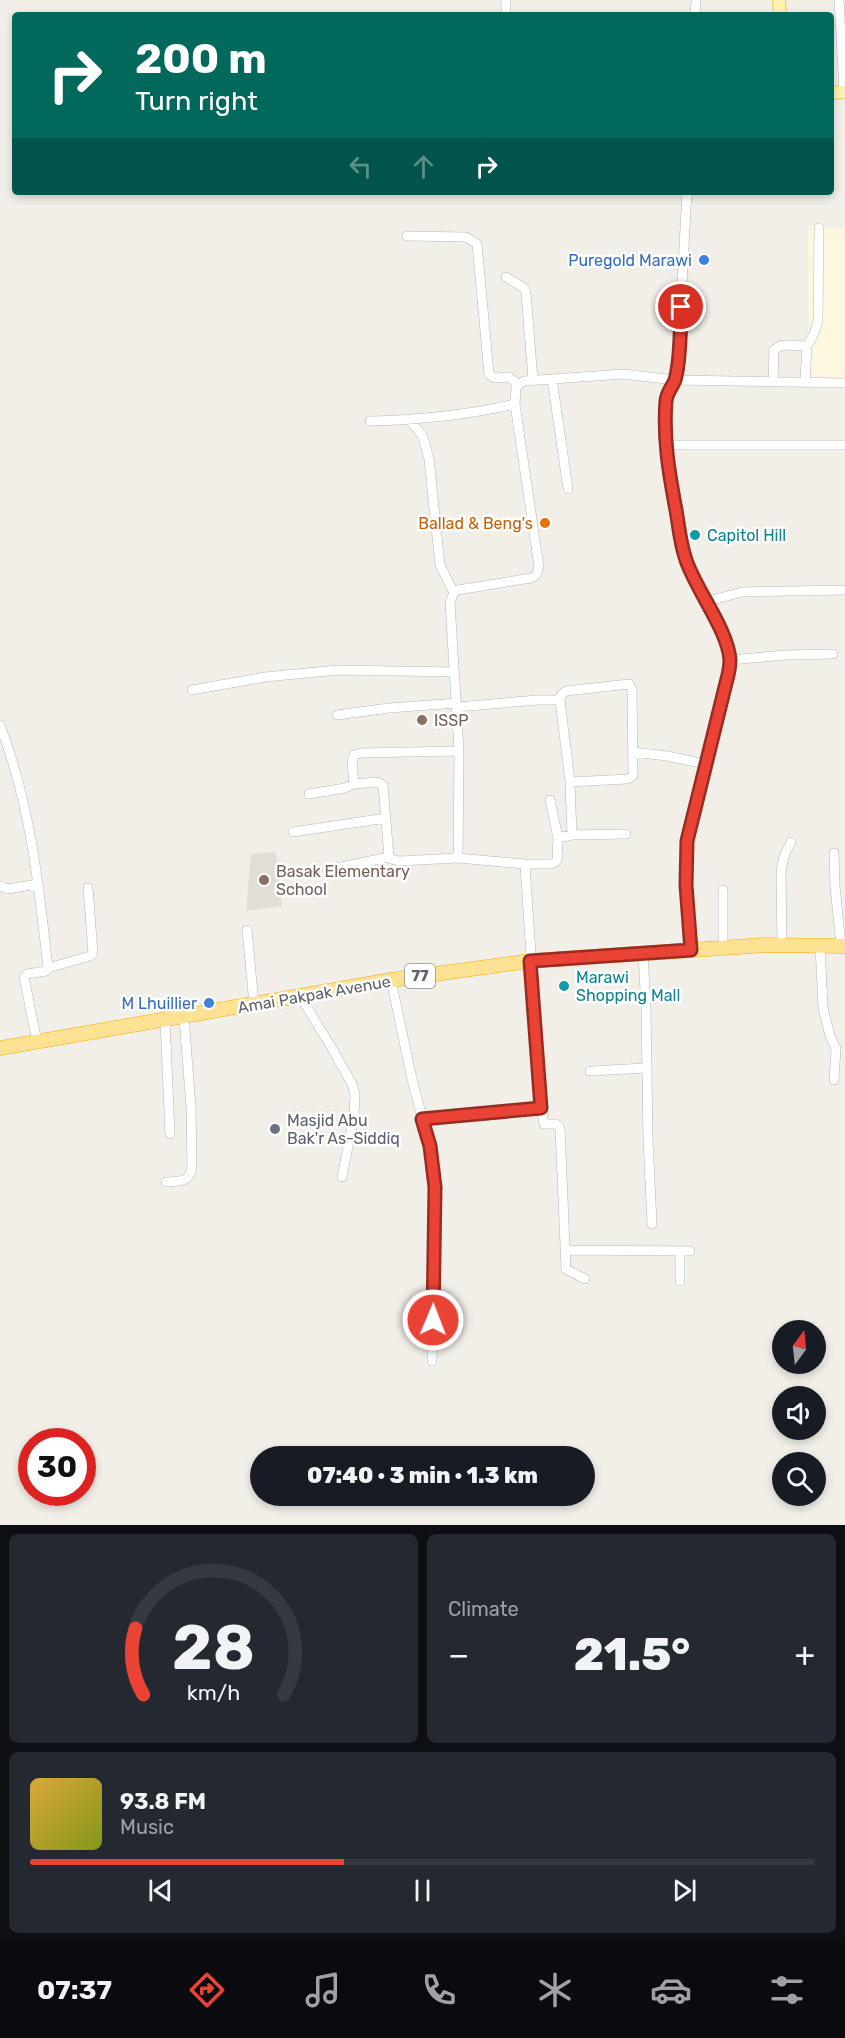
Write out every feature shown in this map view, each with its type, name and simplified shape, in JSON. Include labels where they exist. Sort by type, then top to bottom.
[{"type":"highway","name":"Amai Pakpak Avenue","points":[[0,1048],[392,980],[530,961],[782,945],[843,946]]},
{"type":"street","points":[[839,0],[840,92]]},
{"type":"street","points":[[687,195],[675,380],[666,398],[666,445],[680,540],[695,584],[726,645],[730,660],[692,819],[686,856],[691,950]]},
{"type":"street","points":[[805,382],[807,346],[818,321],[819,228]]},
{"type":"street","points":[[407,236],[466,237],[477,244],[489,374],[494,378],[509,377],[518,384]]},
{"type":"street","points":[[506,277],[524,288],[526,293],[533,380]]},
{"type":"street","points":[[773,382],[774,350],[783,345],[807,346]]},
{"type":"street","points":[[518,384],[533,380],[623,375],[675,380],[845,383]]},
{"type":"street","points":[[552,379],[568,489]]},
{"type":"street","points":[[458,858],[459,750],[450,602],[454,593],[459,590],[531,578],[538,572],[539,567],[515,404],[518,384]]},
{"type":"street","points":[[370,421],[470,414],[515,404]]},
{"type":"street","points":[[410,420],[423,437],[429,459],[440,566],[454,593]]},
{"type":"street","points":[[666,445],[845,445]]},
{"type":"street","points":[[705,602],[742,592],[845,590]]},
{"type":"street","points":[[730,660],[833,654]]},
{"type":"street","points":[[192,690],[265,677],[338,670],[455,672]]},
{"type":"street","points":[[570,782],[630,779],[634,774],[632,689],[629,684],[566,691],[561,694],[570,782],[572,835]]},
{"type":"street","points":[[337,715],[389,708],[560,700]]},
{"type":"street","points":[[0,725],[16,770],[35,860],[48,968]]},
{"type":"street","points":[[354,784],[352,760],[354,755],[459,750]]},
{"type":"street","points":[[633,752],[705,764]]},
{"type":"street","points":[[309,794],[345,788],[354,784],[382,783],[389,857]]},
{"type":"street","points":[[327,870],[389,857],[399,861],[458,858],[525,864],[555,863],[559,856],[558,838],[550,800]]},
{"type":"street","points":[[293,832],[386,819]]},
{"type":"street","points":[[558,838],[572,835],[626,834]]},
{"type":"street","points":[[782,945],[781,872],[782,863],[791,842]]},
{"type":"street","points":[[834,853],[835,886],[843,946]]},
{"type":"street","points":[[525,864],[541,1108],[544,1124],[556,1124],[560,1128],[566,1269],[585,1279]]},
{"type":"street","points":[[0,886],[7,889],[38,884]]},
{"type":"street","points":[[37,1042],[24,977],[27,974],[46,971],[48,968],[90,956],[93,953],[88,888]]},
{"type":"street","points":[[723,890],[723,948]]},
{"type":"street","points":[[247,930],[254,1004]]},
{"type":"street","points":[[820,945],[823,1008],[830,1036],[836,1048],[834,1080]]},
{"type":"street","points":[[643,953],[646,989],[646,1068],[652,1224]]},
{"type":"street","points":[[392,980],[430,1146],[435,1187],[432,1361]]},
{"type":"street","points":[[300,996],[352,1084],[355,1094],[354,1116],[342,1177]]},
{"type":"street","points":[[166,1182],[185,1181],[190,1177],[192,1168],[184,1017]]},
{"type":"street","points":[[165,1020],[170,1134]]},
{"type":"street","points":[[590,1071],[646,1068]]},
{"type":"street","points":[[422,1119],[541,1108]]},
{"type":"street","points":[[566,1250],[685,1251],[680,1281]]},
{"type":"shaded area","points":[[808,225],[845,229],[845,380],[809,378]]},
{"type":"shaded area","name":"Basak Elementary School","points":[[276,852],[282,906],[246,911],[251,854]]},
{"type":"place","name":"Puregold Marawi","points":[[704,260]]},
{"type":"place","name":"Ballad & Beng's","points":[[545,523]]},
{"type":"place","name":"Capitol Hill","points":[[695,535]]},
{"type":"place","name":"ISSP","points":[[422,720]]},
{"type":"place","name":"Basak Elementary School","points":[[264,880]]},
{"type":"place","name":"Marawi Shopping Mall","points":[[564,986]]},
{"type":"place","name":"M Lhuillier","points":[[209,1003]]},
{"type":"place","name":"Masjid Abu Bak'r As-Siddiq","points":[[275,1129]]},
{"type":"route","points":[[433,1320],[435,1187],[432,1156],[422,1119],[541,1108],[530,961],[691,950],[686,885],[687,841],[730,660],[720,630],[695,584],[686,560],[680,540],[667,460],[664,427],[666,398],[677,375],[681,307]]}]
